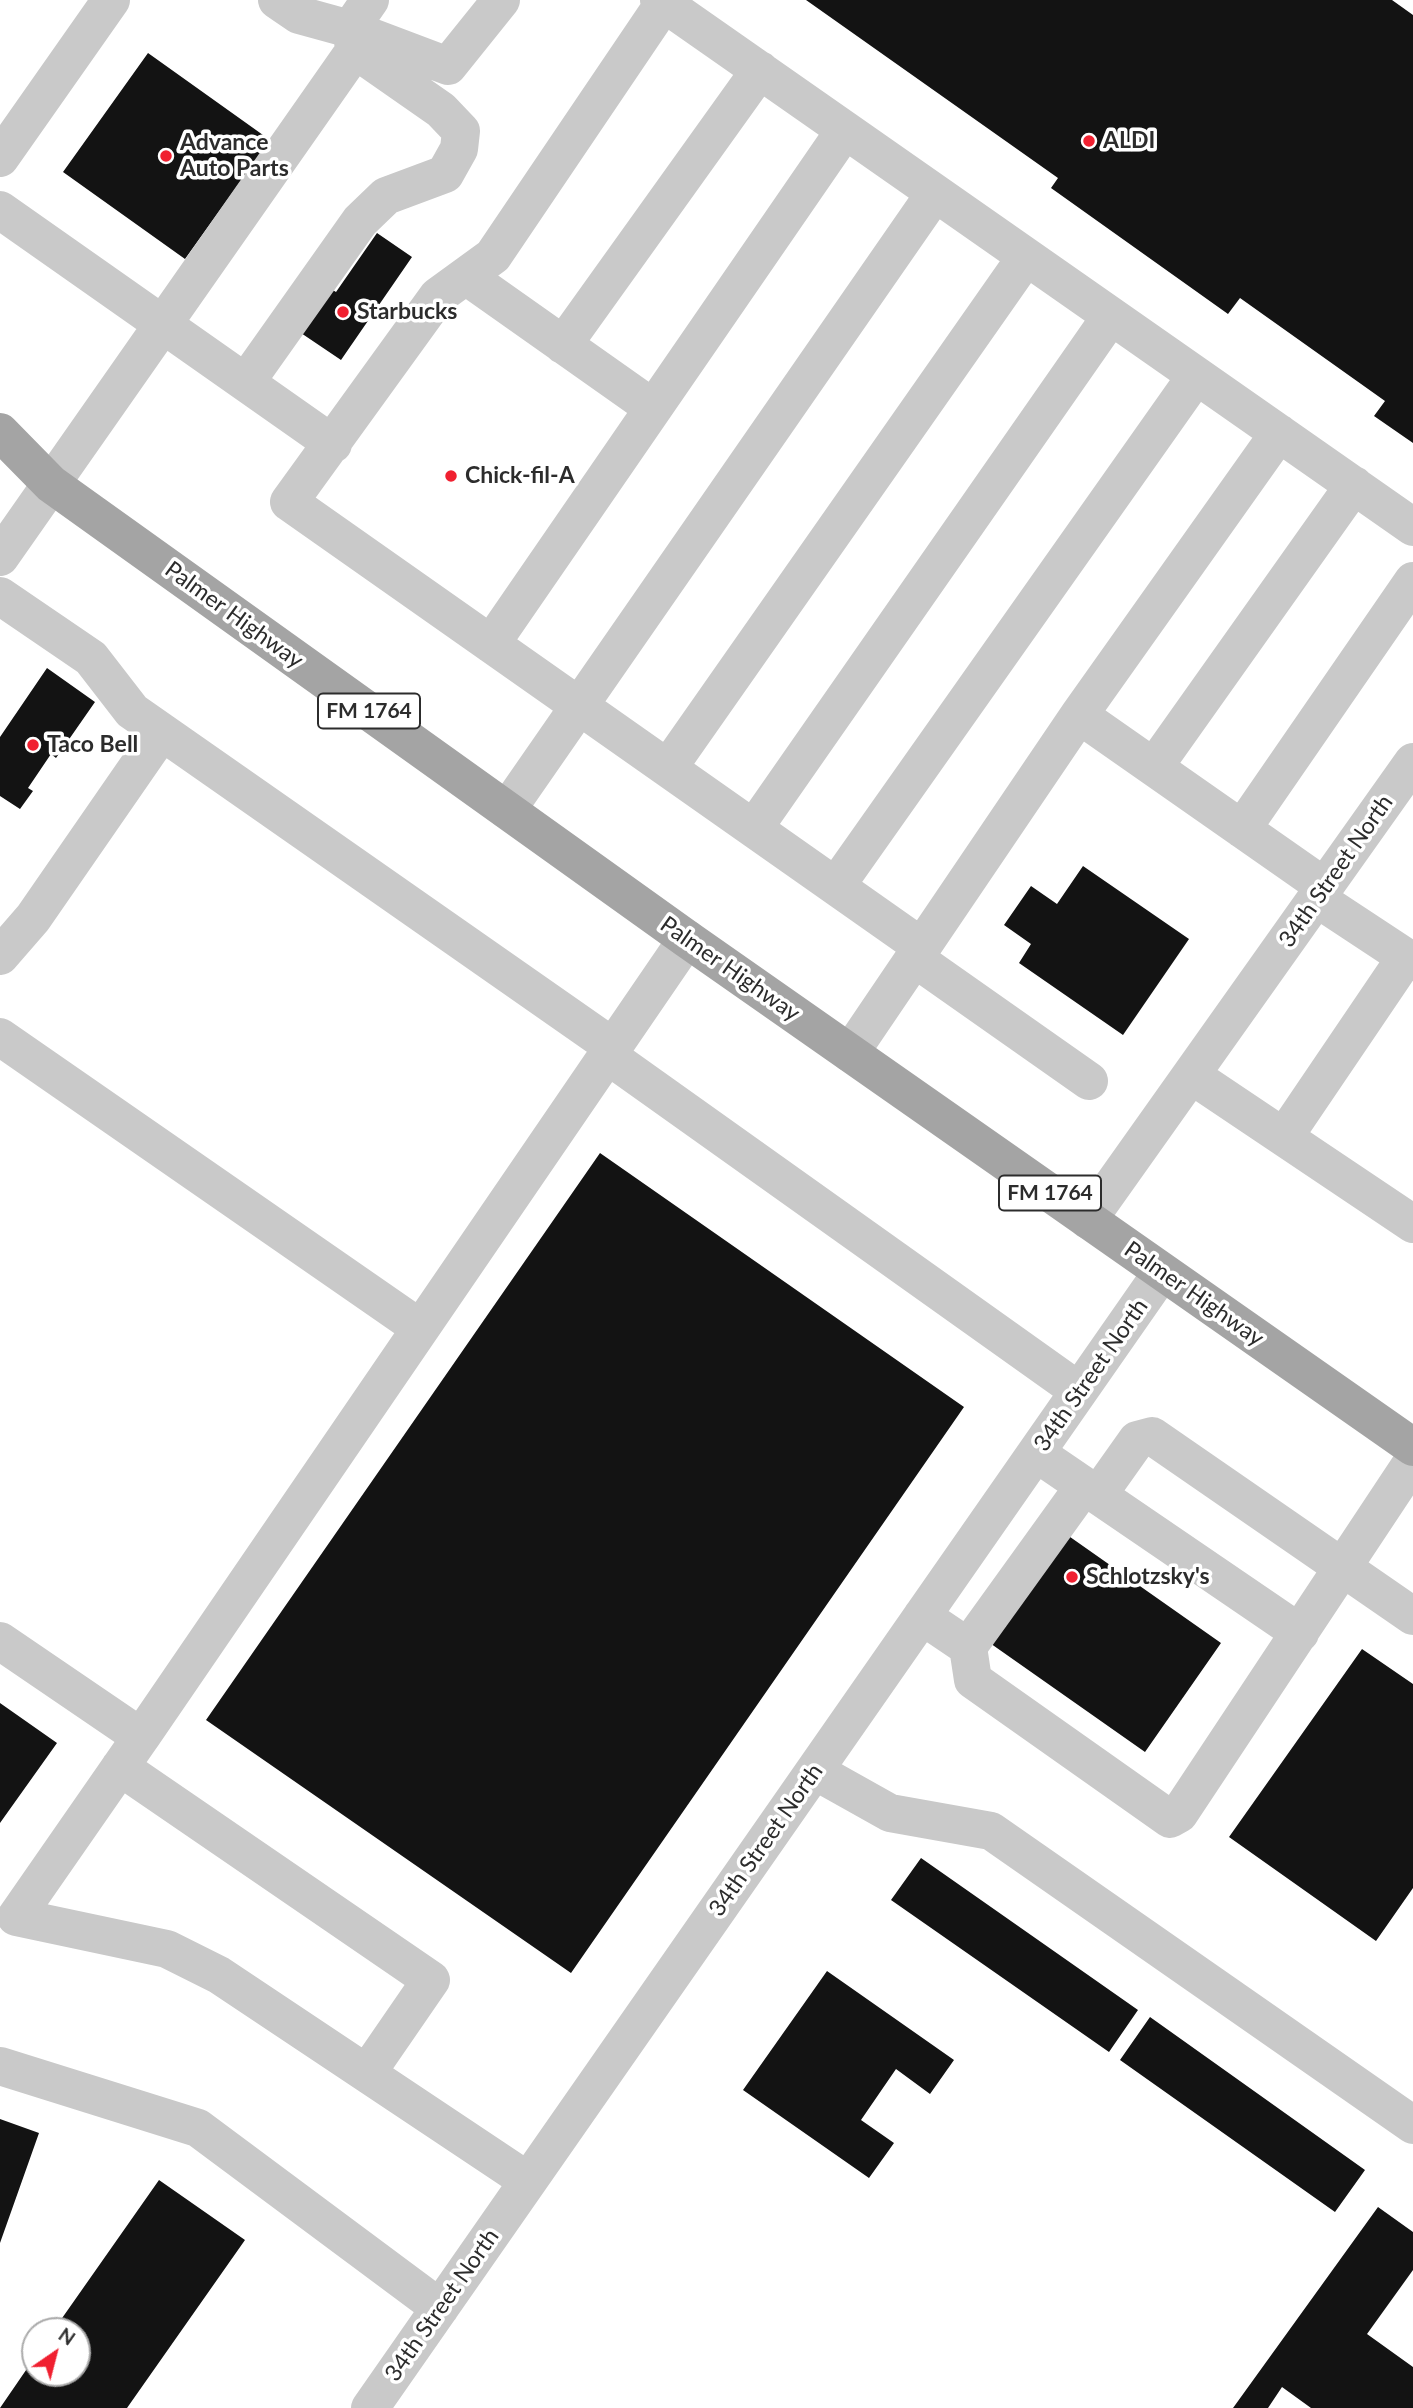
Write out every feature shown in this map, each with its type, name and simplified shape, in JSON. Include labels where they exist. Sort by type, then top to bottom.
[{"type":"main road","name":"Palmer Highway","points":[[0,432],[51,484],[687,939],[1413,1447]]},
{"type":"main road","name":"Palmer Highway","points":[[0,466],[51,484]]},
{"type":"street","points":[[0,158],[111,0]]},
{"type":"street","points":[[277,0],[299,15],[358,26],[448,66],[501,0]]},
{"type":"street","points":[[1089,1081],[918,952],[836,886],[289,502],[438,296],[493,256],[662,2],[1413,527]]},
{"type":"street","points":[[0,557],[163,324],[358,26]]},
{"type":"street","points":[[246,382],[360,221],[386,196],[445,174],[459,149],[461,131],[358,26]]},
{"type":"street","points":[[564,345],[760,70]]},
{"type":"street","points":[[491,644],[845,130]]},
{"type":"street","points":[[507,810],[935,193]]},
{"type":"street","points":[[0,210],[333,444]]},
{"type":"street","points":[[668,768],[1026,257]]},
{"type":"street","points":[[466,276],[653,408]]},
{"type":"street","points":[[754,828],[1111,316]]},
{"type":"street","points":[[836,886],[1196,376]]},
{"type":"street","points":[[850,1053],[1079,715],[1279,433]]},
{"type":"street","points":[[1154,767],[1354,485]]},
{"type":"street","points":[[1242,829],[1413,582]]},
{"type":"street","points":[[0,596],[91,658],[132,711],[161,733],[610,1051],[1079,1391]]},
{"type":"street","points":[[1079,715],[1242,829],[1409,959],[1284,1138]]},
{"type":"street","points":[[0,956],[33,918],[161,733]]},
{"type":"street","name":"34th Street North","points":[[1088,1220],[1413,762]]},
{"type":"street","points":[[528,2181],[219,1975],[167,1949],[8,1920],[130,1752],[687,939]]},
{"type":"street","points":[[0,1037],[420,1328]]},
{"type":"street","points":[[1191,1075],[1413,1224]]},
{"type":"street","name":"34th Street North","points":[[370,2408],[1162,1272]]},
{"type":"street","points":[[1413,1461],[1343,1568],[1300,1633],[1179,1814],[1170,1819],[973,1680],[968,1647],[1091,1490],[1143,1436],[1152,1436],[1343,1568],[1413,1616]]},
{"type":"street","points":[[1036,1453],[1300,1633]]},
{"type":"street","points":[[922,1616],[968,1647]]},
{"type":"street","points":[[0,1641],[130,1752],[431,1980],[367,2073]]},
{"type":"street","points":[[815,1770],[890,1813],[991,1831],[1413,2125]]},
{"type":"street","points":[[0,2066],[198,2128],[440,2308]]},
{"type":"building","points":[[806,0],[1392,0],[1413,15],[1413,443],[1374,416],[1385,401],[1240,298],[1228,314],[1051,188],[1058,178]]},
{"type":"building","name":"Advance Auto Parts","points":[[148,53],[270,140],[185,259],[63,172]]},
{"type":"building","name":"Starbucks","points":[[377,233],[412,257],[341,360],[298,331],[328,287],[336,292]]},
{"type":"building","name":"Taco Bell","points":[[47,668],[95,702],[56,758],[51,754],[28,788],[33,791],[20,809],[0,796],[0,737]]},
{"type":"building","points":[[1083,866],[1189,939],[1123,1035],[1019,963],[1031,944],[1004,925],[1031,886],[1057,904]]},
{"type":"building","points":[[600,1153],[964,1407],[571,1973],[206,1720]]},
{"type":"building","points":[[1063,1532],[1221,1643],[1145,1752],[987,1641]]},
{"type":"building","points":[[1362,1649],[1413,1684],[1413,1888],[1376,1941],[1229,1837]]},
{"type":"building","points":[[0,1703],[57,1743],[0,1823]]},
{"type":"building","points":[[921,1858],[1138,2010],[1109,2052],[891,1900]]},
{"type":"building","points":[[827,1971],[954,2060],[930,2094],[896,2069],[861,2120],[894,2143],[869,2178],[743,2090]]},
{"type":"building","points":[[1150,2017],[1365,2170],[1335,2212],[1120,2060]]},
{"type":"building","points":[[0,2119],[39,2133],[0,2243]]},
{"type":"building","points":[[159,2180],[245,2240],[127,2408],[0,2408],[21,2377],[21,2387],[91,2387],[91,2317],[63,2317]]},
{"type":"building","points":[[1378,2207],[1413,2232],[1413,2270],[1367,2334],[1413,2367],[1413,2408],[1311,2408],[1282,2387],[1268,2408],[1233,2408]]},
{"type":"place","name":"ALDI","points":[[1089,141]]},
{"type":"place","name":"Advance Auto Parts","points":[[166,156]]},
{"type":"place","name":"Starbucks","points":[[343,312]]},
{"type":"place","name":"Chick-fil-A","points":[[451,476]]},
{"type":"place","name":"Taco Bell","points":[[33,745]]},
{"type":"place","name":"Schlotzsky's","points":[[1072,1577]]}]
